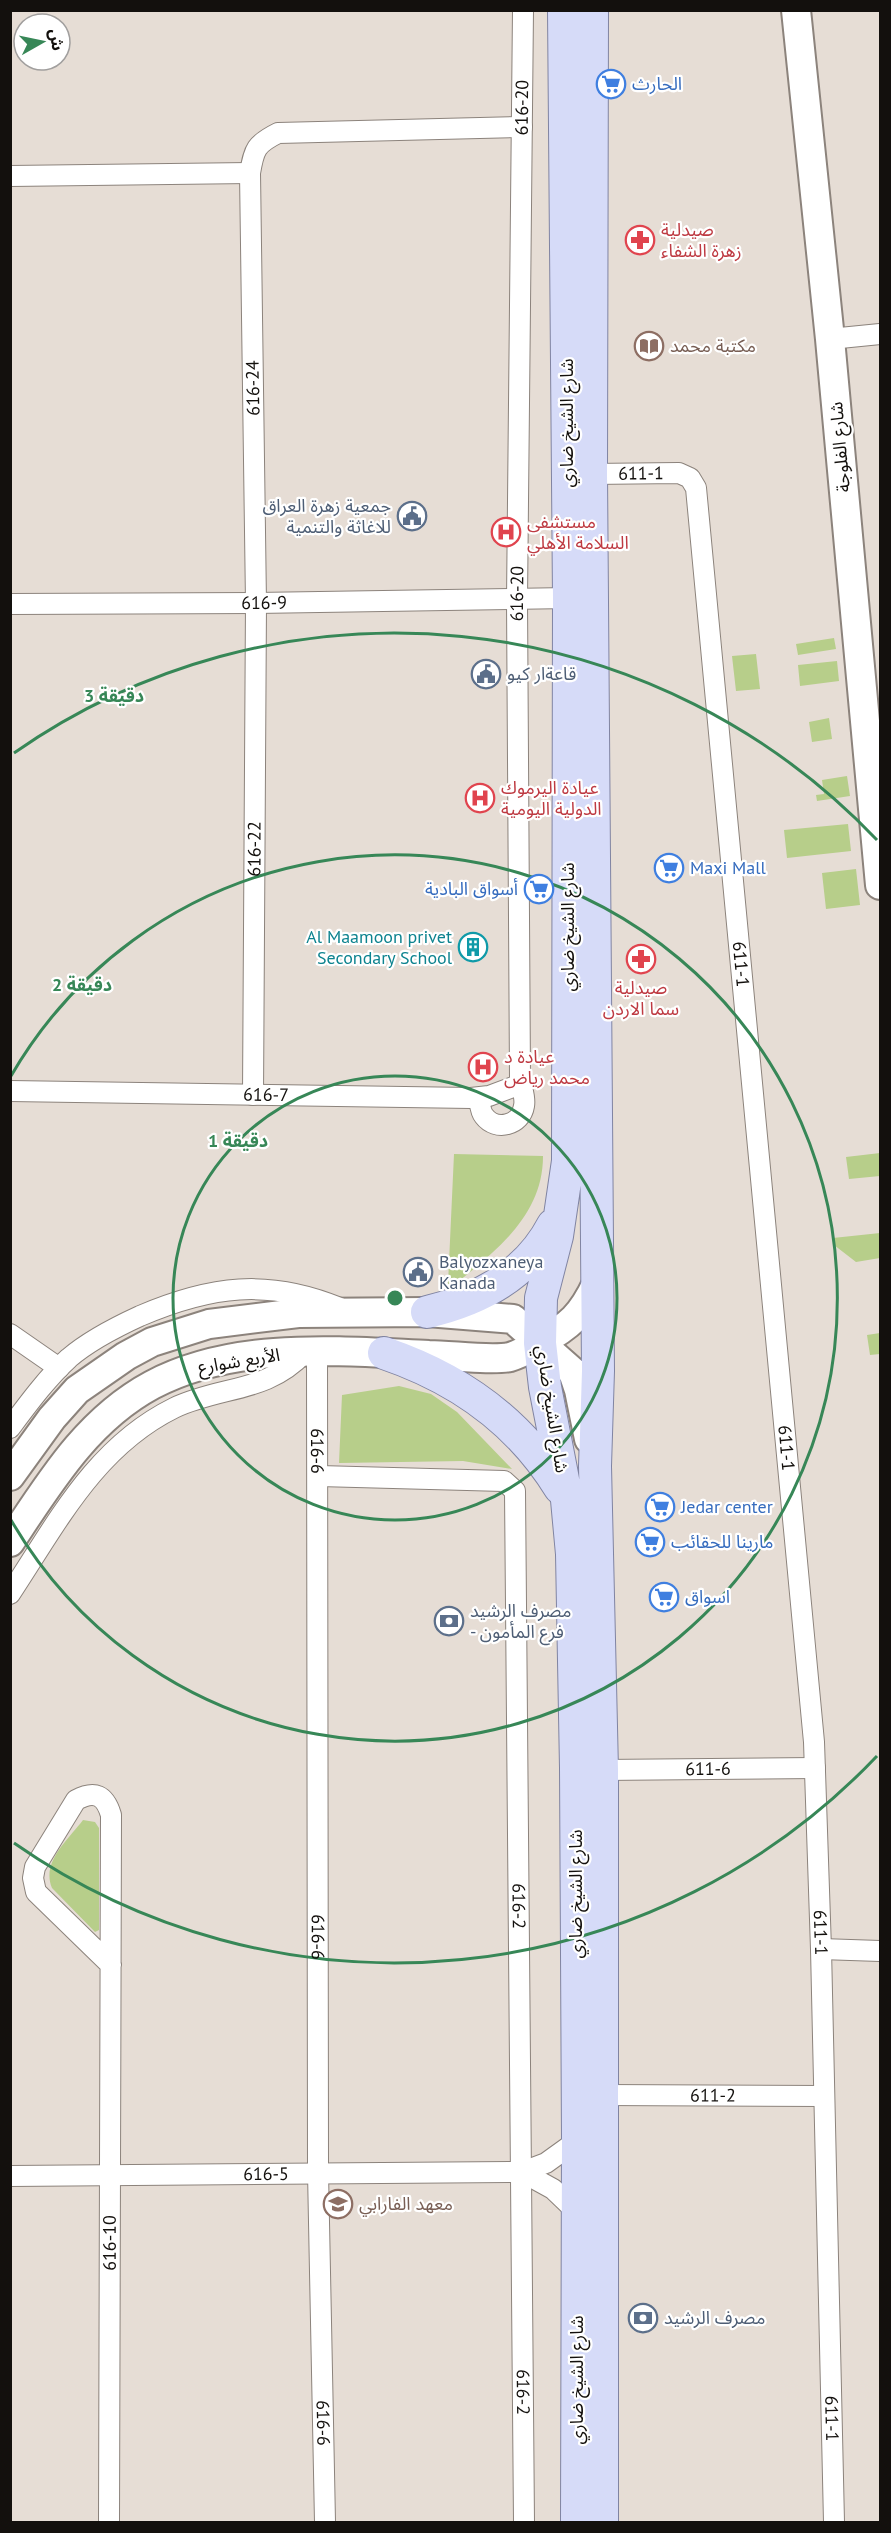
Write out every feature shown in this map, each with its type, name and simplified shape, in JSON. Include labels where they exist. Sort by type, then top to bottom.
[{"type":"main road","name":"شارع الشيخ ضاري","points":[[564,10],[569,598],[568,1161],[557,1236],[541,1298],[540,1343],[545,1387],[567,1500],[572,1554],[576,1768],[578,2140],[577,2523]]},
{"type":"main road","name":"شارع الشيخ ضاري","points":[[592,10],[591,474],[598,1371],[595,1466],[602,1770],[602,2523]]},
{"type":"main road","name":"شارع الفلوجة","points":[[796,10],[877,803],[880,885]]},
{"type":"main road","points":[[427,1312],[474,1298],[508,1278],[530,1258],[548,1235],[562,1209]]},
{"type":"main road","name":"الأربع شوارع","points":[[10,1542],[79,1443],[101,1421],[152,1385],[210,1363],[311,1352],[503,1358],[521,1353],[561,1331],[579,1315],[597,1283]]},
{"type":"main road","points":[[10,1476],[52,1418],[77,1390],[109,1366],[152,1342],[209,1324],[238,1319],[346,1311],[427,1312],[499,1316],[513,1319],[570,1369],[575,1377],[595,1466]]},
{"type":"main road","points":[[384,1353],[440,1375],[491,1408],[534,1450],[567,1500]]},
{"type":"street","name":"616-20","points":[[478,1098],[481,1110],[488,1121],[500,1125],[507,1125],[518,1118],[524,1107],[521,1084],[517,600],[523,10]]},
{"type":"street","name":"616-24","points":[[256,603],[250,173],[254,152],[262,141],[278,133],[522,128]]},
{"type":"street","points":[[10,176],[250,173]]},
{"type":"street","points":[[830,339],[880,334]]},
{"type":"street","name":"611-1","points":[[591,474],[679,473],[690,478],[696,488],[815,1768],[834,2523]]},
{"type":"street","name":"616-9","points":[[10,604],[569,598]]},
{"type":"street","name":"616-22","points":[[254,1095],[256,603]]},
{"type":"street","name":"616-7","points":[[10,1091],[478,1098],[521,1084]]},
{"type":"street","points":[[10,1428],[59,1368],[98,1337],[126,1322],[180,1300],[234,1289],[267,1289],[308,1296],[346,1311]]},
{"type":"street","points":[[10,1334],[59,1368]]},
{"type":"street","points":[[10,1594],[87,1479],[127,1438],[176,1408],[233,1388],[269,1380],[311,1352]]},
{"type":"street","name":"616-6","points":[[311,1352],[319,1476],[318,2172],[325,2523]]},
{"type":"street","name":"616-2","points":[[319,1476],[504,1481],[515,1491],[524,2523]]},
{"type":"street","name":"611-6","points":[[602,1770],[815,1768]]},
{"type":"street","name":"616-10","points":[[109,2523],[109,2174],[111,1965],[111,1815],[107,1803],[98,1795],[86,1794],[76,1800],[35,1867],[33,1878],[36,1892],[40,1897],[111,1965]]},
{"type":"street","points":[[821,1949],[880,1951]]},
{"type":"street","name":"611-2","points":[[602,2095],[824,2096]]},
{"type":"street","points":[[522,2172],[552,2160],[578,2140]]},
{"type":"street","points":[[522,2172],[553,2189],[578,2213]]},
{"type":"street","name":"616-5","points":[[10,2176],[522,2172]]},
{"type":"green space","points":[[834,638],[836,649],[798,655],[796,644]]},
{"type":"green space","points":[[756,654],[760,689],[736,691],[732,656]]},
{"type":"green space","points":[[837,661],[839,681],[800,686],[798,665]]},
{"type":"green space","points":[[829,718],[832,739],[812,742],[809,722]]},
{"type":"green space","points":[[847,776],[850,796],[817,801],[816,795],[824,794],[822,780]]},
{"type":"green space","points":[[848,824],[851,851],[787,858],[784,830]]},
{"type":"green space","points":[[856,869],[860,905],[826,909],[822,873]]},
{"type":"green space","points":[[880,1153],[880,1176],[849,1179],[846,1157]]},
{"type":"green space","points":[[454,1154],[543,1156],[541,1177],[535,1195],[516,1228],[489,1256],[458,1282],[448,1284]]},
{"type":"green space","points":[[880,1233],[880,1258],[856,1262],[834,1245],[833,1238]]},
{"type":"green space","points":[[880,1333],[880,1354],[870,1355],[867,1335]]},
{"type":"green space","points":[[399,1386],[431,1394],[457,1412],[512,1469],[463,1461],[339,1463],[342,1395]]},
{"type":"green space","points":[[83,1820],[95,1822],[99,1828],[99,1930],[95,1932],[52,1888],[50,1878],[53,1860]]},
{"type":"place","name":"الحارث","points":[[611,84]]},
{"type":"place","name":"صيدلية زهرة الشفاء","points":[[640,240]]},
{"type":"place","name":"مكتبة محمد","points":[[649,346]]},
{"type":"place","name":"جمعية زهرة العراق للاغاثة والتنمية","points":[[412,516]]},
{"type":"place","name":"مستشفى السلامة الأهلي","points":[[506,532]]},
{"type":"place","name":"قاعةار كيو","points":[[486,674]]},
{"type":"place","name":"عيادة اليرموك الدولية اليومية","points":[[480,798]]},
{"type":"place","name":"Maxi Mall","points":[[669,868]]},
{"type":"place","name":"أسواق البادية","points":[[539,889]]},
{"type":"place","name":"Al Maamoon privet Secondary School","points":[[473,947]]},
{"type":"place","name":"صيدلية سما الاردن","points":[[641,959]]},
{"type":"place","name":"عيادة د محمد رياض","points":[[483,1067]]},
{"type":"place","name":"Balyozxaneya Kanada","points":[[418,1272]]},
{"type":"place","name":"Jedar center","points":[[660,1507]]},
{"type":"place","name":"مارينا للحقائب","points":[[650,1542]]},
{"type":"place","name":"اسواق","points":[[664,1597]]},
{"type":"place","name":"مصرف الرشيد - فرع المأمون","points":[[449,1621]]},
{"type":"place","name":"معهد الفارابي","points":[[338,2204]]},
{"type":"place","name":"مصرف الرشيد","points":[[643,2318]]}]
